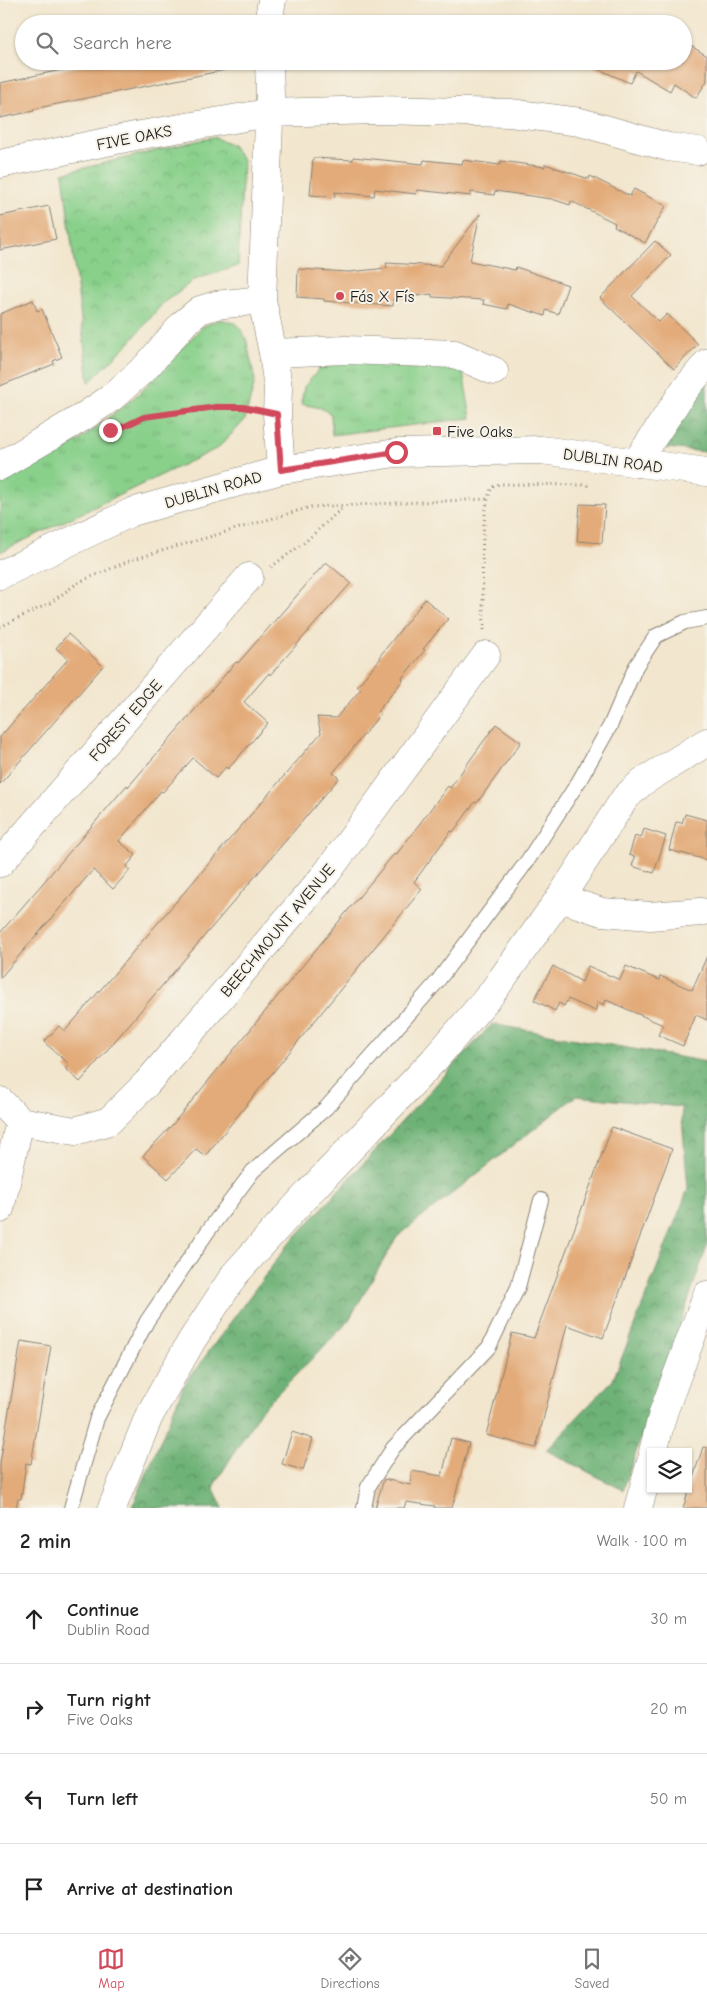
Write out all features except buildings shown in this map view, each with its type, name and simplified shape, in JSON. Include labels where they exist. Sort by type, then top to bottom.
[{"type":"street","points":[[270,15],[272,0]]},
{"type":"street","points":[[269,70],[262,300],[278,388],[277,414],[281,470]]},
{"type":"street","name":"FIVE OAKS","points":[[0,164],[134,136],[268,113],[377,110],[510,113],[580,122],[668,147],[698,151]]},
{"type":"street","points":[[0,466],[83,417],[111,398],[147,366],[184,323],[200,310],[216,305],[262,300]]},
{"type":"street","points":[[273,353],[346,350],[455,354],[494,371]]},
{"type":"street","points":[[636,463],[683,392],[707,363]]},
{"type":"street","name":"DUBLIN ROAD","points":[[0,575],[132,512],[281,470],[396,452],[527,449],[707,472]]},
{"type":"street","name":"FOREST EDGE","points":[[0,863],[249,577]]},
{"type":"street","name":"BEECHMOUNT AVENUE","points":[[20,1121],[75,1131],[109,1121],[147,1083],[326,874],[486,655]]},
{"type":"street","points":[[112,1508],[149,1416],[192,1340],[235,1274],[434,1060],[491,994],[560,898],[625,798],[642,782],[707,742]]},
{"type":"street","points":[[560,898],[602,912],[650,916],[701,912]]},
{"type":"street","points":[[0,1101],[20,1121],[0,1209]]},
{"type":"street","points":[[654,1448],[663,1412],[707,1295]]},
{"type":"street","points":[[638,1508],[647,1476]]},
{"type":"lane","points":[[71,1508],[98,1418],[147,1321],[208,1231],[252,1171],[326,1108],[438,982],[528,860],[579,781],[610,726],[636,666],[656,636],[685,622],[707,618]]},
{"type":"lane","points":[[364,1508],[368,1487],[393,1448],[489,1347],[518,1286],[541,1200]]},
{"type":"path","points":[[83,417],[96,427],[110,430],[125,426],[144,417],[216,407],[243,407],[277,414]]},
{"type":"path","points":[[486,655],[483,542],[487,499],[492,487],[500,484],[588,485],[596,480],[597,458]]},
{"type":"path","points":[[0,628],[50,603],[79,582],[134,559],[311,507],[487,499]]},
{"type":"path","points":[[249,577],[272,567],[305,542],[341,509],[341,506]]},
{"type":"green space","points":[[213,137],[232,145],[243,160],[238,266],[194,280],[163,303],[130,342],[89,383],[63,173]]},
{"type":"green space","points":[[220,319],[237,324],[246,338],[255,381],[245,420],[218,448],[0,552],[0,484],[79,441],[142,391],[202,327]]},
{"type":"green space","points":[[707,352],[707,452],[647,446]]},
{"type":"green space","points":[[348,361],[449,363],[463,373],[471,418],[332,435],[331,414],[321,408],[301,404],[304,387],[320,368]]},
{"type":"green space","points":[[492,1024],[707,1062],[707,1246],[623,1490],[546,1450],[613,1380],[688,1189],[681,1107],[576,1096],[397,1237],[347,1323],[260,1411],[213,1487],[223,1508],[132,1508],[184,1385],[287,1246]]},
{"type":"place","name":"Fás X Fís","points":[[340,296]]},
{"type":"place","name":"Five Oaks","points":[[437,431]]},
{"type":"route","points":[[110,430],[125,426],[144,417],[216,407],[243,407],[277,414],[281,470],[396,452]]}]
